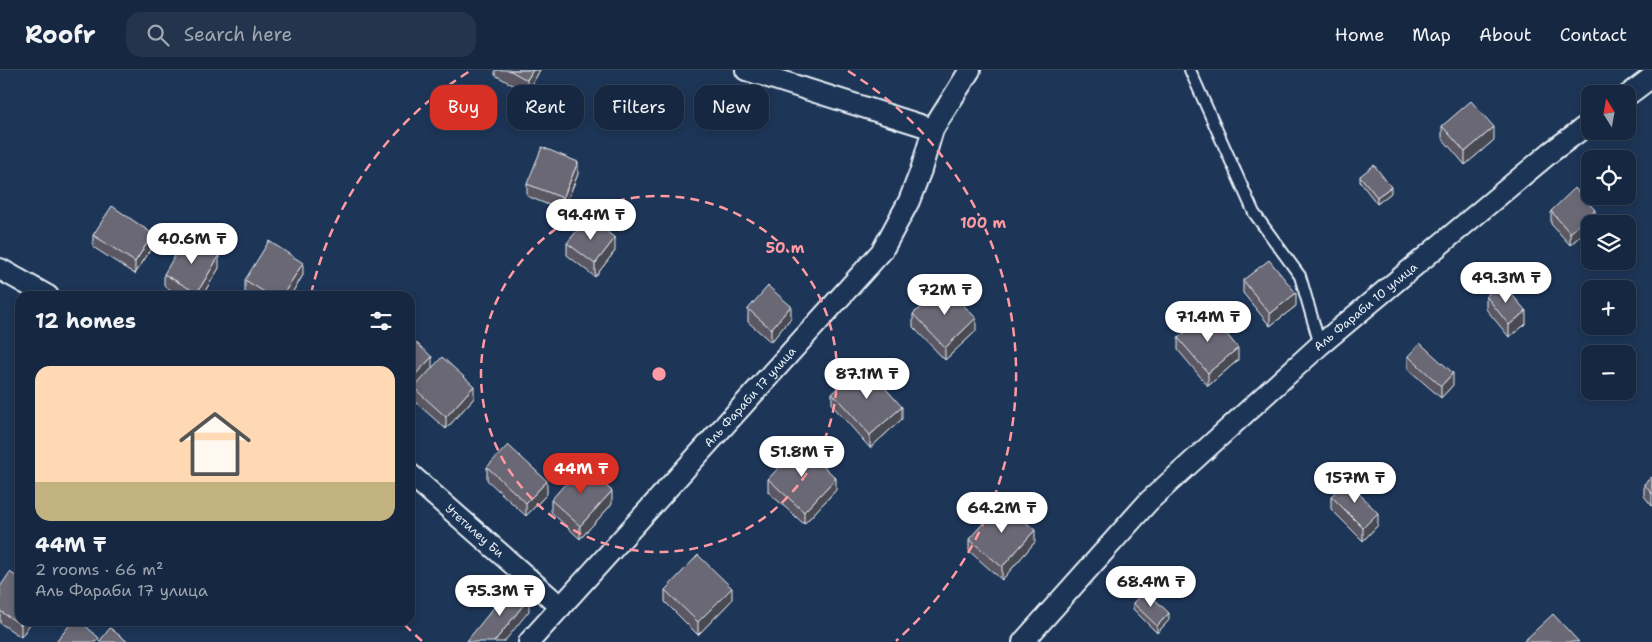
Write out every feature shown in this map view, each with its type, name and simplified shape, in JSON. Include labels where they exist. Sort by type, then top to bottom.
[{"type":"street","points":[[746,70],[933,129]]},
{"type":"street","name":"Аль Фараби 17 улица","points":[[528,642],[882,251],[909,200],[921,170],[933,129],[970,70]]},
{"type":"street","points":[[1636,89],[1652,77]]},
{"type":"street","name":"Аль Фараби 10 улица","points":[[1023,642],[1148,500],[1320,345],[1551,152],[1581,130]]},
{"type":"street","points":[[0,269],[39,291]]},
{"type":"street","name":"Утетилеу Би","points":[[415,478],[561,607]]},
{"type":"lane","points":[[1190,70],[1254,212],[1300,276],[1320,345]]},
{"type":"building","points":[[509,70],[533,70],[527,80]]},
{"type":"building","points":[[1471,101],[1494,127],[1465,152],[1442,126]]},
{"type":"building","points":[[542,147],[578,162],[563,198],[527,184]]},
{"type":"building","points":[[1374,165],[1391,187],[1377,197],[1360,176]]},
{"type":"building","points":[[1575,188],[1581,195],[1581,205],[1590,205],[1595,210],[1590,215],[1581,215],[1581,223],[1570,233],[1551,211]]},
{"type":"building","points":[[112,206],[153,234],[135,262],[93,235]]},
{"type":"building","points":[[588,217],[615,238],[595,264],[567,243]]},
{"type":"building","points":[[186,237],[219,256],[198,291],[194,291],[164,274]]},
{"type":"building","points":[[269,241],[303,263],[285,291],[263,291],[245,280]]},
{"type":"building","points":[[1269,260],[1296,293],[1270,314],[1243,280]]},
{"type":"building","points":[[1502,283],[1526,311],[1509,325],[1486,296]]},
{"type":"building","points":[[944,285],[976,318],[945,348],[913,314]]},
{"type":"building","points":[[768,286],[791,306],[771,329],[748,309]]},
{"type":"building","points":[[1209,312],[1238,348],[1208,373],[1178,338]]},
{"type":"building","points":[[415,342],[432,357],[415,375]]},
{"type":"building","points":[[1420,343],[1453,373],[1441,386],[1408,356]]},
{"type":"building","points":[[442,357],[474,386],[446,417],[415,387]]},
{"type":"building","points":[[864,364],[902,407],[870,435],[832,393]]},
{"type":"building","points":[[508,445],[547,481],[526,503],[487,467]]},
{"type":"building","points":[[800,445],[836,478],[804,512],[768,479]]},
{"type":"building","points":[[582,465],[612,491],[580,526],[551,500]]},
{"type":"building","points":[[1652,477],[1652,494],[1644,484]]},
{"type":"building","points":[[1347,481],[1378,513],[1363,528],[1331,496]]},
{"type":"building","points":[[1002,502],[1035,530],[1002,567],[969,539]]},
{"type":"building","points":[[698,555],[732,588],[698,622],[665,590]]},
{"type":"building","points":[[10,572],[15,576],[15,621],[0,611],[0,587]]},
{"type":"building","points":[[512,585],[529,598],[494,642],[466,642]]},
{"type":"building","points":[[1145,590],[1169,613],[1157,626],[1133,603]]},
{"type":"building","points":[[1553,614],[1579,642],[1523,642]]},
{"type":"building","points":[[69,626],[86,626],[99,638],[96,642],[56,642]]},
{"type":"building","points":[[110,628],[128,642],[99,642]]}]
